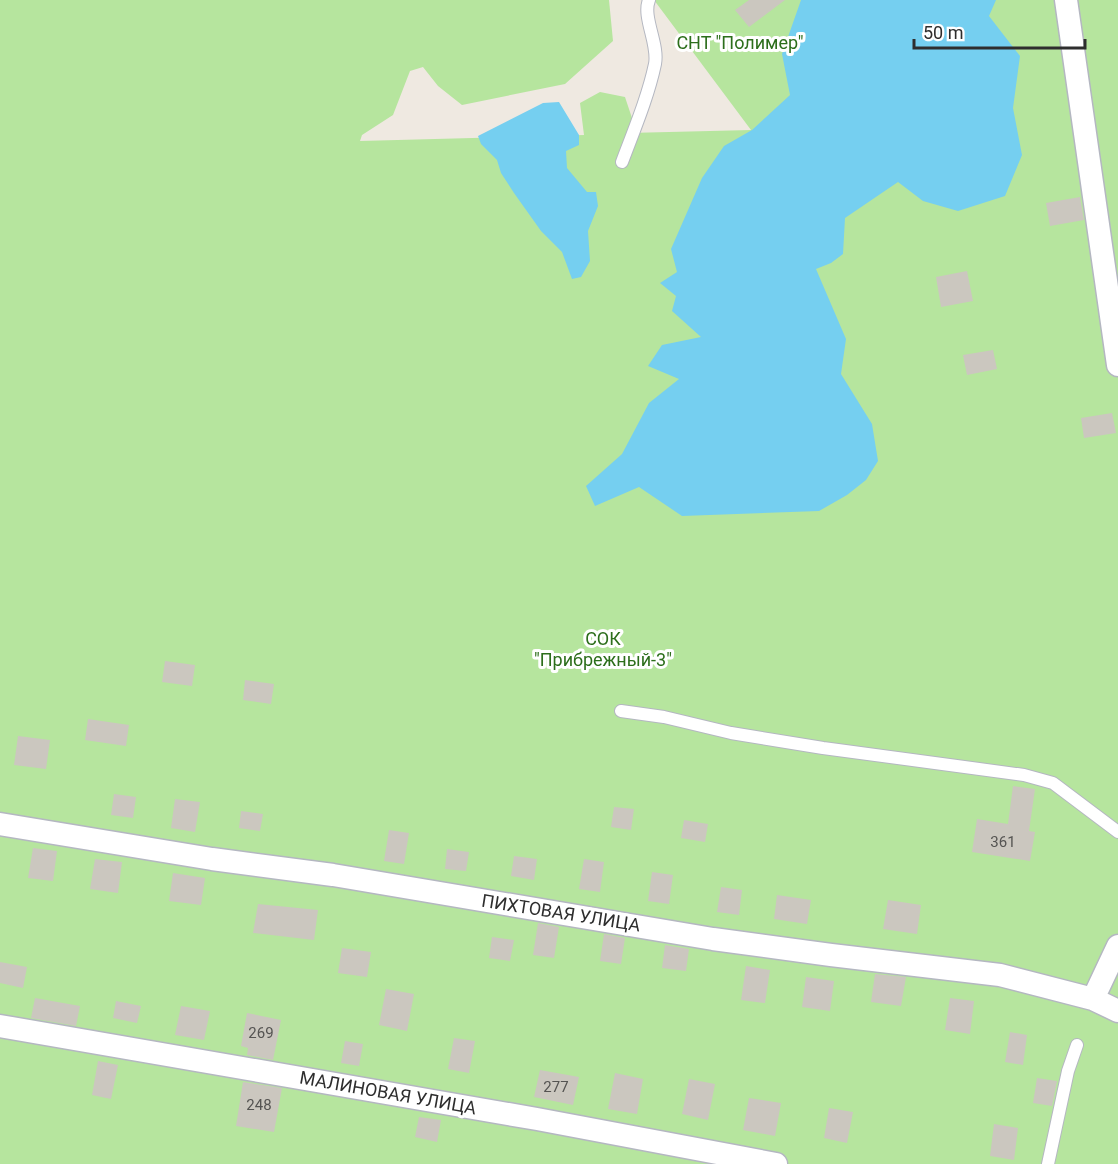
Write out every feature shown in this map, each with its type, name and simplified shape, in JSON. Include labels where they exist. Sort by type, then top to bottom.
[{"type":"street","points":[[1066,0],[1118,365]]},
{"type":"street","name":"ПИХТОВАЯ УЛИЦА","points":[[0,824],[212,860],[333,875],[713,939],[1000,975],[1093,999],[1118,1011]]},
{"type":"street","points":[[1093,999],[1118,946]]},
{"type":"street","name":"МАЛИНОВАЯ УЛИЦА","points":[[0,1026],[526,1117],[751,1162],[776,1164]]},
{"type":"lane","points":[[622,162],[656,62],[653,32],[646,7],[649,0]]},
{"type":"lane","points":[[621,711],[664,717],[731,733],[812,746],[1024,775],[1053,783],[1118,832]]},
{"type":"lane","points":[[1048,1164],[1068,1071],[1077,1045]]},
{"type":"green space","name":"СОК \"Прибрежный-3\"","points":[[0,0],[609,0],[613,41],[565,84],[462,105],[438,86],[423,67],[410,71],[393,115],[362,135],[360,141],[584,135],[580,103],[600,92],[625,97],[633,121],[628,133],[751,130],[654,0],[1118,0],[1118,1164],[0,1164]]},
{"type":"water","points":[[801,0],[996,0],[989,16],[1020,56],[1013,108],[1022,155],[1005,196],[958,211],[923,201],[898,182],[845,218],[843,254],[831,263],[816,269],[846,339],[841,374],[872,424],[878,461],[866,480],[847,495],[819,511],[682,516],[639,487],[595,506],[586,486],[622,454],[649,403],[679,379],[648,366],[662,345],[701,337],[672,311],[676,296],[660,283],[677,272],[671,249],[702,178],[724,146],[752,130],[790,95],[782,54]]},
{"type":"water","points":[[559,102],[579,135],[579,145],[566,151],[567,168],[587,192],[596,192],[598,206],[588,231],[590,261],[581,277],[572,279],[562,252],[541,231],[501,173],[497,160],[481,144],[478,136],[543,103]]},
{"type":"building","points":[[749,0],[785,0],[749,27],[735,10]]},
{"type":"building","points":[[1080,197],[1084,220],[1050,226],[1046,203]]},
{"type":"building","points":[[967,271],[973,301],[941,307],[936,277]]},
{"type":"building","points":[[993,350],[997,369],[967,375],[963,355]]},
{"type":"building","points":[[1112,413],[1116,433],[1084,438],[1081,418]]},
{"type":"building","points":[[165,661],[195,665],[192,686],[162,682]]},
{"type":"building","points":[[245,680],[274,684],[271,704],[243,700]]},
{"type":"building","points":[[88,719],[129,725],[126,746],[85,740]]},
{"type":"building","points":[[18,736],[50,740],[46,769],[14,765]]},
{"type":"building","points":[[1013,786],[1035,789],[1029,831],[1035,832],[1030,861],[972,852],[977,819],[1008,824]]},
{"type":"building","points":[[114,794],[136,797],[133,818],[111,815]]},
{"type":"building","points":[[175,799],[200,802],[195,832],[171,828]]},
{"type":"building","points":[[614,807],[634,809],[631,830],[611,827]]},
{"type":"building","points":[[241,811],[263,814],[260,831],[239,828]]},
{"type":"building","points":[[684,820],[708,824],[705,842],[681,838]]},
{"type":"building","points":[[389,830],[409,833],[404,864],[384,861]]},
{"type":"building","points":[[33,848],[57,851],[53,881],[28,878]]},
{"type":"building","points":[[447,849],[469,852],[466,871],[445,869]]},
{"type":"building","points":[[514,856],[537,859],[534,880],[511,876]]},
{"type":"building","points":[[95,859],[122,862],[118,893],[90,889]]},
{"type":"building","points":[[584,859],[604,862],[600,892],[579,889]]},
{"type":"building","points":[[652,872],[673,875],[669,904],[648,901]]},
{"type":"building","points":[[173,873],[205,878],[201,905],[169,901]]},
{"type":"building","points":[[721,887],[742,890],[739,915],[717,912]]},
{"type":"building","points":[[777,895],[811,900],[807,924],[774,919]]},
{"type":"building","points":[[888,900],[921,905],[917,934],[883,929]]},
{"type":"building","points":[[258,904],[318,910],[314,940],[253,933]]},
{"type":"building","points":[[538,923],[559,927],[554,958],[533,955]]},
{"type":"building","points":[[604,934],[625,938],[621,964],[600,961]]},
{"type":"building","points":[[492,937],[514,940],[510,961],[489,958]]},
{"type":"building","points":[[665,945],[689,949],[686,971],[662,968]]},
{"type":"building","points":[[342,948],[371,952],[367,977],[338,973]]},
{"type":"building","points":[[0,962],[27,967],[23,988],[0,983]]},
{"type":"building","points":[[746,966],[770,970],[765,1003],[741,1000]]},
{"type":"building","points":[[875,974],[906,977],[901,1006],[871,1002]]},
{"type":"building","points":[[806,977],[834,981],[830,1011],[802,1007]]},
{"type":"building","points":[[386,989],[414,994],[407,1031],[379,1025]]},
{"type":"building","points":[[35,998],[80,1006],[76,1026],[31,1018]]},
{"type":"building","points":[[950,998],[974,1001],[970,1034],[945,1030]]},
{"type":"building","points":[[116,1001],[141,1006],[137,1023],[113,1018]]},
{"type":"building","points":[[181,1006],[210,1011],[204,1040],[175,1035]]},
{"type":"building","points":[[247,1013],[281,1020],[273,1060],[247,1055],[248,1048],[241,1046]]},
{"type":"building","points":[[1010,1032],[1027,1035],[1023,1065],[1005,1062]]},
{"type":"building","points":[[454,1038],[475,1041],[469,1073],[448,1069]]},
{"type":"building","points":[[345,1041],[363,1044],[359,1066],[341,1063]]},
{"type":"building","points":[[98,1061],[118,1065],[111,1099],[92,1095]]},
{"type":"building","points":[[540,1070],[579,1077],[573,1105],[534,1097]]},
{"type":"building","points":[[615,1073],[643,1079],[637,1114],[608,1109]]},
{"type":"building","points":[[1037,1078],[1057,1081],[1052,1106],[1033,1103]]},
{"type":"building","points":[[689,1079],[715,1084],[708,1120],[682,1114]]},
{"type":"building","points":[[243,1082],[282,1088],[274,1132],[236,1126]]},
{"type":"building","points":[[749,1098],[781,1103],[775,1136],[743,1130]]},
{"type":"building","points":[[829,1108],[853,1112],[847,1143],[824,1138]]},
{"type":"building","points":[[419,1117],[441,1120],[437,1142],[415,1137]]},
{"type":"building","points":[[994,1124],[1018,1128],[1014,1160],[990,1156]]},
{"type":"park label","name":"СНТ \"Полимер\"","points":[[740,43]]}]
